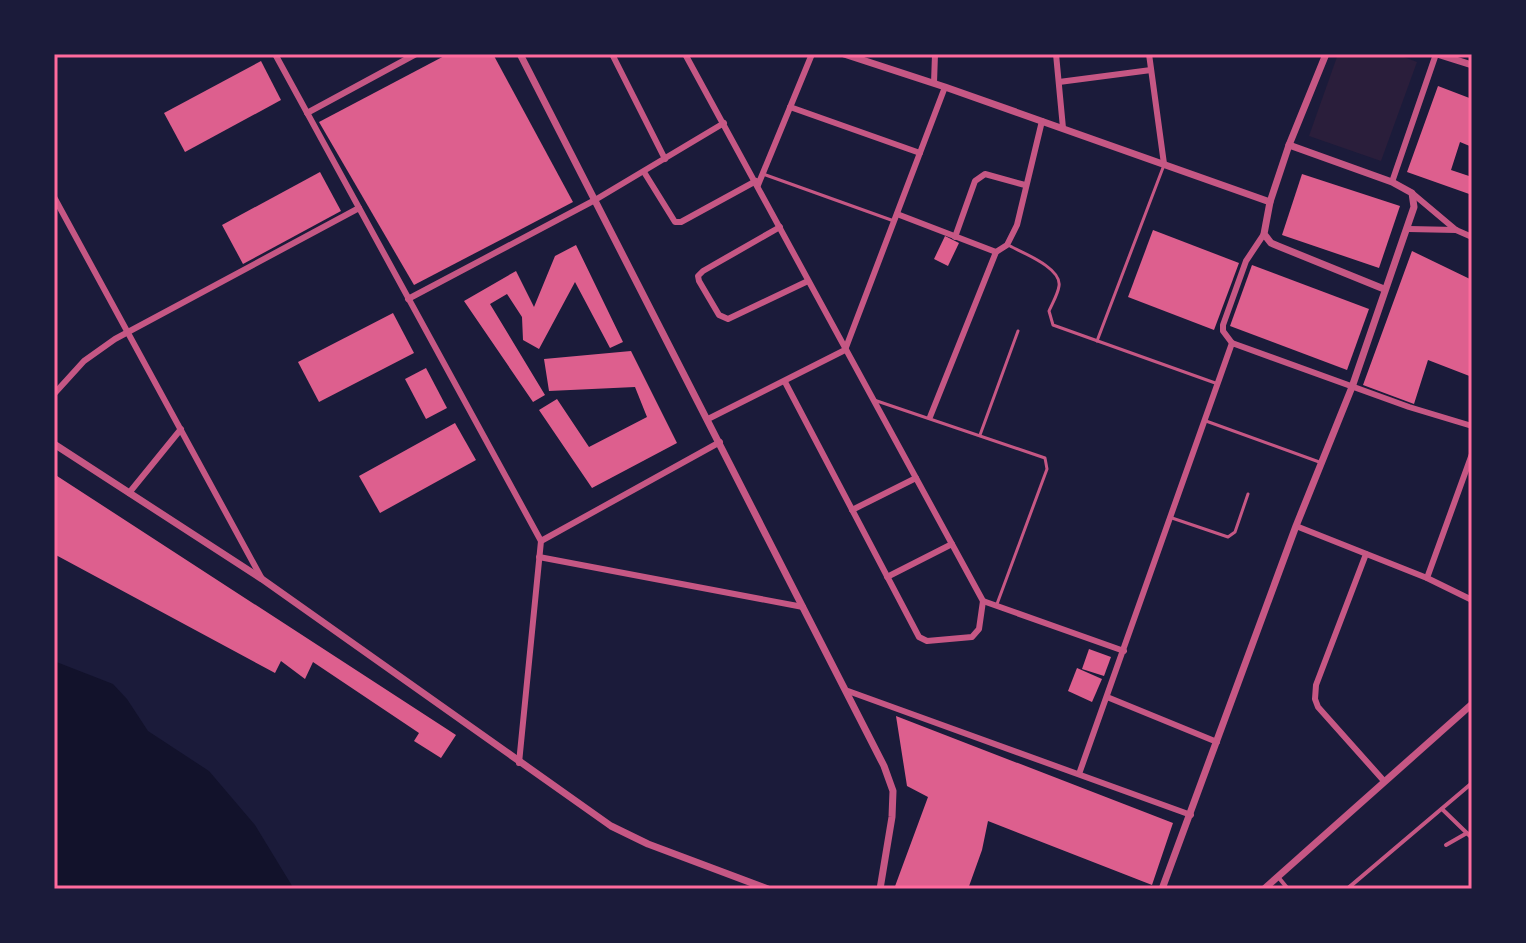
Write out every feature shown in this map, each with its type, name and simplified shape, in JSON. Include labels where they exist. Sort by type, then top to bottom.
[{"type":"street","points":[[275,54],[541,541],[519,763]]},
{"type":"street","points":[[307,113],[416,54]]},
{"type":"street","points":[[520,54],[884,766],[893,791],[892,817],[880,889]]},
{"type":"street","points":[[612,54],[665,159]]},
{"type":"street","points":[[685,54],[983,601],[979,629],[972,637],[927,641],[916,632],[785,382]]},
{"type":"street","points":[[644,172],[675,222],[681,222],[757,183],[812,54]]},
{"type":"street","points":[[844,54],[1270,202]]},
{"type":"street","points":[[934,83],[935,54]]},
{"type":"street","points":[[1056,54],[1063,128]]},
{"type":"street","points":[[1149,54],[1164,164]]},
{"type":"street","points":[[1326,54],[1289,145],[1270,202],[1264,234],[1242,272],[1223,331],[1232,343],[1472,426]]},
{"type":"street","points":[[1392,182],[1436,54],[1472,65]]},
{"type":"street","points":[[1059,82],[1151,70]]},
{"type":"street","points":[[708,419],[845,350],[945,87]]},
{"type":"street","points":[[790,107],[920,153]]},
{"type":"street","points":[[930,417],[996,252],[1007,245],[1017,225],[1042,121]]},
{"type":"street","points":[[408,299],[595,200],[724,123]]},
{"type":"street","points":[[1289,145],[1392,182],[1412,193],[1456,230],[1472,237]]},
{"type":"street","points":[[955,237],[979,177],[985,174],[1025,185]]},
{"type":"street","points":[[1162,889],[1409,229],[1414,207],[1412,193]]},
{"type":"street","points":[[54,197],[262,579]]},
{"type":"street","points":[[54,394],[84,361],[128,333],[359,208]]},
{"type":"street","points":[[895,218],[996,252]]},
{"type":"street","points":[[780,227],[703,271],[698,276],[699,281],[719,315],[728,319],[808,281]]},
{"type":"street","points":[[1409,229],[1456,230]]},
{"type":"street","points":[[1264,234],[1271,243],[1384,289]]},
{"type":"street","points":[[1079,774],[1232,343]]},
{"type":"street","points":[[129,493],[181,429]]},
{"type":"street","points":[[541,541],[720,442]]},
{"type":"street","points":[[54,444],[262,579],[611,826],[648,844],[768,889]]},
{"type":"street","points":[[1427,578],[1472,454]]},
{"type":"street","points":[[852,510],[916,478]]},
{"type":"street","points":[[1296,526],[1427,578],[1472,600]]},
{"type":"street","points":[[887,577],[952,544]]},
{"type":"street","points":[[1366,554],[1316,685],[1315,699],[1318,707],[1384,781]]},
{"type":"street","points":[[539,557],[805,607]]},
{"type":"street","points":[[983,601],[1124,651]]},
{"type":"street","points":[[848,691],[1191,815]]},
{"type":"street","points":[[1107,697],[1217,742]]},
{"type":"street","points":[[1264,889],[1472,704]]},
{"type":"street","points":[[1347,889],[1472,783]]},
{"type":"street","points":[[1442,809],[1472,838]]},
{"type":"street","points":[[1446,845],[1467,833]]},
{"type":"street","points":[[1279,878],[1288,889]]},
{"type":"lane","points":[[1097,341],[1164,164]]},
{"type":"lane","points":[[763,174],[895,218]]},
{"type":"lane","points":[[1007,245],[1049,267],[1057,277],[1060,285],[1049,311],[1053,325],[1218,384]]},
{"type":"lane","points":[[980,435],[1018,331]]},
{"type":"lane","points":[[873,400],[1040,455],[1047,464],[997,604]]},
{"type":"lane","points":[[1206,421],[1322,463]]},
{"type":"lane","points":[[1171,518],[1228,537],[1235,532],[1248,494]]},
{"type":"shaded area","points":[[1338,54],[1396,54],[1417,62],[1381,161],[1309,136]]},
{"type":"shaded area","points":[[54,661],[113,684],[148,731],[209,771],[255,825],[294,889],[54,889]]},
{"type":"building","points":[[448,54],[493,54],[573,202],[414,285],[319,122]]},
{"type":"building","points":[[261,61],[281,100],[185,152],[164,113]]},
{"type":"building","points":[[1438,86],[1472,99],[1472,147],[1460,142],[1451,170],[1472,177],[1472,195],[1407,172]]},
{"type":"building","points":[[320,172],[341,211],[243,264],[222,225]]},
{"type":"building","points":[[1302,174],[1400,206],[1379,268],[1282,235]]},
{"type":"building","points":[[1153,230],[1239,263],[1214,330],[1128,297]]},
{"type":"building","points":[[945,236],[959,243],[948,266],[934,259]]},
{"type":"building","points":[[576,245],[623,342],[610,348],[575,282],[539,349],[523,340],[522,317],[507,294],[490,304],[545,395],[533,402],[464,301],[516,271],[534,307],[555,256]]},
{"type":"building","points":[[1412,251],[1472,280],[1472,377],[1428,360],[1414,404],[1363,385]]},
{"type":"building","points":[[1252,265],[1369,309],[1347,370],[1230,326]]},
{"type":"building","points":[[393,313],[414,353],[319,402],[298,362]]},
{"type":"building","points":[[631,351],[677,443],[592,488],[539,410],[557,399],[589,447],[647,417],[635,387],[549,391],[544,359]]},
{"type":"building","points":[[426,368],[447,408],[426,419],[405,379]]},
{"type":"building","points":[[455,423],[476,460],[380,513],[359,476]]},
{"type":"building","points":[[54,474],[456,735],[441,758],[414,741],[419,733],[313,662],[305,679],[281,661],[275,673],[54,554]]},
{"type":"building","points":[[1089,649],[1111,657],[1104,676],[1082,669]]},
{"type":"building","points":[[1077,668],[1102,679],[1092,702],[1068,691]]},
{"type":"building","points":[[896,716],[1173,823],[1152,885],[988,821],[982,850],[968,889],[894,889],[928,797],[907,786]]}]
